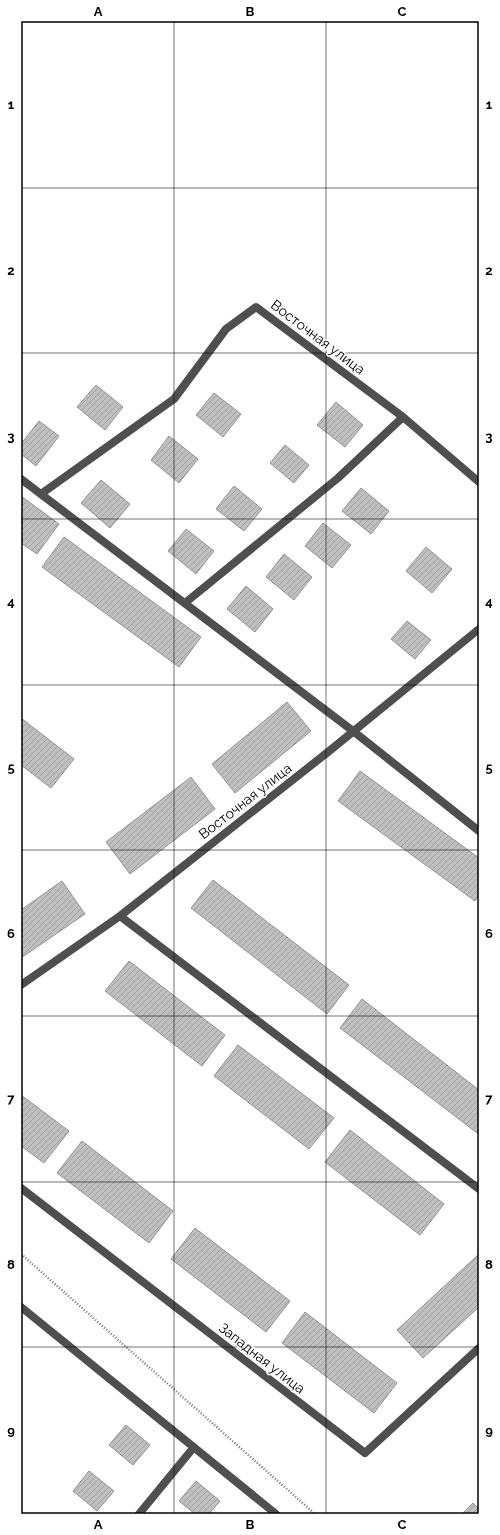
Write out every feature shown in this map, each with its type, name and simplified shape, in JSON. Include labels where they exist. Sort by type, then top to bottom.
[{"type":"street","name":"Восточная улица","points":[[41,494],[174,399],[226,329],[256,307],[403,417],[479,482]]},
{"type":"street","points":[[185,603],[338,478],[403,417]]},
{"type":"street","points":[[21,479],[353,731],[479,831]]},
{"type":"street","name":"Восточная улица","points":[[21,985],[120,916],[479,629]]},
{"type":"street","points":[[120,916],[479,1189]]},
{"type":"street","name":"Западная улица","points":[[21,1188],[365,1453],[479,1348]]},
{"type":"street","points":[[21,1307],[276,1514]]},
{"type":"street","points":[[139,1514],[194,1447]]},
{"type":"path","points":[[21,1254],[315,1514]]},
{"type":"building","points":[[96,385],[123,407],[105,430],[77,407]]},
{"type":"building","points":[[214,393],[241,414],[223,437],[196,415]]},
{"type":"building","points":[[336,402],[363,425],[345,447],[317,425]]},
{"type":"building","points":[[39,421],[59,436],[36,466],[21,454],[21,444]]},
{"type":"building","points":[[169,436],[198,459],[179,483],[151,460]]},
{"type":"building","points":[[285,445],[309,465],[294,483],[270,463]]},
{"type":"building","points":[[101,480],[130,504],[110,528],[81,503]]},
{"type":"building","points":[[234,486],[262,509],[244,531],[216,509]]},
{"type":"building","points":[[361,488],[389,511],[371,534],[342,511]]},
{"type":"building","points":[[21,496],[59,524],[37,554],[21,543]]},
{"type":"building","points":[[323,523],[351,545],[332,568],[305,546]]},
{"type":"building","points":[[186,529],[214,551],[196,574],[168,551]]},
{"type":"building","points":[[64,537],[201,637],[179,667],[42,567]]},
{"type":"building","points":[[426,547],[452,569],[432,593],[406,571]]},
{"type":"building","points":[[284,554],[312,577],[294,600],[266,577]]},
{"type":"building","points":[[246,586],[273,609],[255,632],[227,609]]},
{"type":"building","points":[[407,621],[431,640],[415,659],[391,639]]},
{"type":"building","points":[[287,702],[311,731],[235,793],[212,764]]},
{"type":"building","points":[[21,718],[74,759],[51,788],[21,765]]},
{"type":"building","points":[[360,771],[479,858],[479,895],[475,901],[338,801]]},
{"type":"building","points":[[191,777],[215,809],[130,874],[106,842]]},
{"type":"building","points":[[213,880],[349,985],[327,1014],[191,908]]},
{"type":"building","points":[[62,881],[85,914],[21,958],[21,910]]},
{"type":"building","points":[[129,961],[225,1035],[202,1066],[105,991]]},
{"type":"building","points":[[362,999],[479,1090],[479,1130],[477,1133],[340,1028]]},
{"type":"building","points":[[238,1045],[334,1118],[309,1149],[214,1076]]},
{"type":"building","points":[[21,1095],[69,1131],[44,1163],[21,1146]]},
{"type":"building","points":[[350,1130],[444,1204],[420,1235],[325,1162]]},
{"type":"building","points":[[82,1141],[173,1211],[149,1243],[57,1173]]},
{"type":"building","points":[[195,1228],[290,1301],[266,1332],[171,1259]]},
{"type":"building","points":[[479,1254],[479,1307],[423,1358],[397,1330]]},
{"type":"building","points":[[305,1312],[397,1383],[374,1413],[282,1343]]},
{"type":"building","points":[[126,1425],[150,1445],[133,1465],[109,1445]]},
{"type":"building","points":[[89,1471],[114,1491],[97,1511],[73,1491]]},
{"type":"building","points":[[196,1481],[220,1501],[209,1514],[195,1514],[179,1501]]},
{"type":"building","points":[[473,1503],[479,1509],[479,1514],[462,1514]]}]
